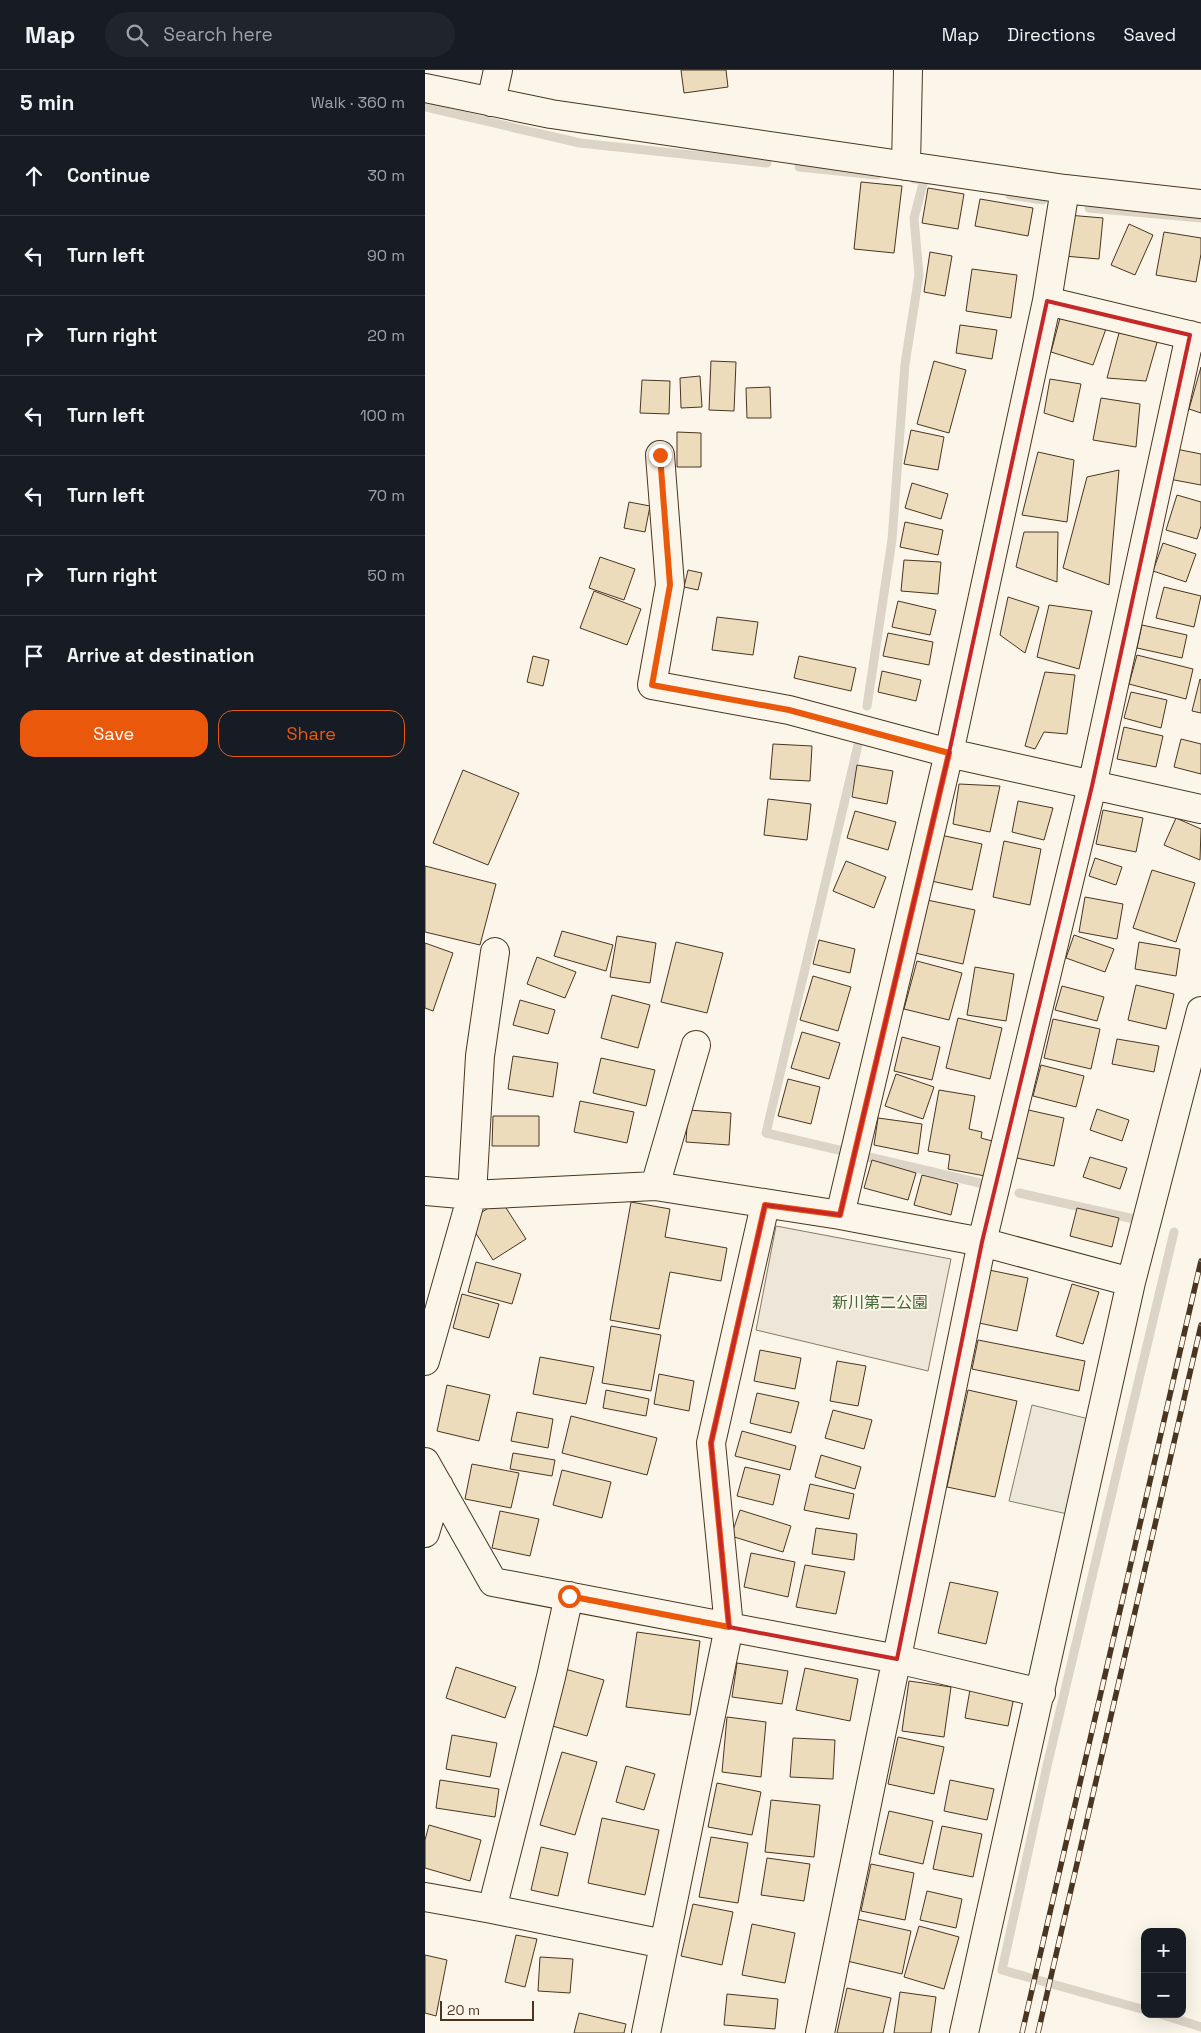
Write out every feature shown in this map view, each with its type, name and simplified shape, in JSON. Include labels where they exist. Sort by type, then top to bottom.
[{"type":"street","points":[[491,102],[498,70]]},
{"type":"street","points":[[906,166],[908,70]]},
{"type":"street","points":[[425,88],[551,114],[1065,189],[1201,204]]},
{"type":"street","points":[[840,1215],[949,753],[1047,301],[1065,189]]},
{"type":"street","points":[[820,2033],[982,1242],[1092,786],[1196,336],[1047,301]]},
{"type":"street","points":[[660,455],[670,585],[652,685],[789,710],[949,753],[1201,809]]},
{"type":"street","points":[[425,1361],[472,1195],[481,1056],[495,952]]},
{"type":"street","points":[[964,2033],[1131,1282],[1201,1011]]},
{"type":"street","points":[[655,1186],[696,1045]]},
{"type":"street","points":[[425,1191],[472,1195],[655,1186],[765,1205],[840,1215],[982,1242],[1131,1282]]},
{"type":"street","points":[[646,2033],[729,1627],[711,1443],[765,1205]]},
{"type":"street","points":[[425,1462],[493,1582],[897,1660],[1041,1693]]},
{"type":"street","points":[[425,1533],[439,1486]]},
{"type":"street","points":[[492,1909],[551,1677],[569,1596]]},
{"type":"street","points":[[425,1898],[492,1909],[664,1944]]},
{"type":"highlighted area","points":[[1047,301],[1190,335],[1092,786],[982,1242],[897,1659],[729,1627],[711,1443],[765,1205],[840,1215],[949,753]]},
{"type":"green space","name":"新川第二公園","points":[[776,1226],[951,1259],[928,1371],[756,1330]]},
{"type":"shaded area","points":[[1032,1405],[1093,1420],[1072,1515],[1009,1501]]},
{"type":"building","points":[[681,70],[726,70],[728,87],[684,93]]},
{"type":"building","points":[[861,182],[902,186],[894,253],[854,249]]},
{"type":"building","points":[[928,188],[964,194],[958,229],[922,223]]},
{"type":"building","points":[[980,199],[1033,208],[1028,236],[975,226]]},
{"type":"building","points":[[1068,215],[1103,218],[1099,259],[1064,256]]},
{"type":"building","points":[[1129,224],[1153,235],[1135,275],[1111,265]]},
{"type":"building","points":[[1164,232],[1201,238],[1201,254],[1196,282],[1156,275]]},
{"type":"building","points":[[930,252],[952,256],[945,296],[924,292]]},
{"type":"building","points":[[972,269],[1017,275],[1011,318],[966,311]]},
{"type":"building","points":[[1060,318],[1107,326],[1093,365],[1051,352]]},
{"type":"building","points":[[960,325],[997,330],[992,359],[956,353]]},
{"type":"building","points":[[1119,333],[1158,339],[1146,381],[1107,378]]},
{"type":"building","points":[[711,361],[736,362],[734,411],[709,410]]},
{"type":"building","points":[[934,361],[966,370],[949,433],[917,424]]},
{"type":"building","points":[[1201,367],[1201,413],[1189,409]]},
{"type":"building","points":[[700,376],[702,407],[681,408],[680,378]]},
{"type":"building","points":[[1050,379],[1081,384],[1073,422],[1044,413]]},
{"type":"building","points":[[642,380],[670,381],[669,414],[640,413]]},
{"type":"building","points":[[770,387],[771,418],[747,418],[746,388]]},
{"type":"building","points":[[1101,398],[1140,404],[1136,447],[1093,440]]},
{"type":"building","points":[[911,430],[944,437],[938,470],[904,464]]},
{"type":"building","points":[[677,432],[701,433],[701,467],[677,467]]},
{"type":"building","points":[[1176,449],[1201,454],[1201,485],[1169,479]]},
{"type":"building","points":[[1038,452],[1074,460],[1067,522],[1022,515]]},
{"type":"building","points":[[1119,470],[1109,585],[1063,568],[1087,477]]},
{"type":"building","points":[[912,483],[948,494],[941,519],[905,508]]},
{"type":"building","points":[[1177,495],[1201,502],[1201,526],[1197,539],[1166,530]]},
{"type":"building","points":[[629,502],[650,506],[645,532],[624,528]]},
{"type":"building","points":[[905,522],[943,530],[938,555],[900,547]]},
{"type":"building","points":[[1024,532],[1058,532],[1057,582],[1016,567]]},
{"type":"building","points":[[1163,543],[1196,554],[1186,582],[1153,571]]},
{"type":"building","points":[[600,557],[635,569],[624,600],[589,588]]},
{"type":"building","points":[[904,560],[941,562],[938,594],[901,591]]},
{"type":"building","points":[[688,570],[702,573],[698,590],[684,587]]},
{"type":"building","points":[[1164,587],[1201,596],[1194,627],[1156,618]]},
{"type":"building","points":[[594,591],[641,609],[627,645],[580,628]]},
{"type":"building","points":[[1008,597],[1039,607],[1025,653],[1000,635]]},
{"type":"building","points":[[898,601],[936,610],[930,635],[892,627]]},
{"type":"building","points":[[1049,605],[1092,611],[1079,669],[1037,657]]},
{"type":"building","points":[[717,617],[758,622],[753,655],[712,650]]},
{"type":"building","points":[[1142,625],[1187,635],[1182,658],[1137,648]]},
{"type":"building","points":[[888,633],[933,642],[929,665],[883,656]]},
{"type":"building","points":[[1137,655],[1193,669],[1186,699],[1129,684]]},
{"type":"building","points":[[533,656],[549,660],[543,686],[527,682]]},
{"type":"building","points":[[799,656],[856,668],[851,691],[794,678]]},
{"type":"building","points":[[882,671],[921,680],[916,701],[878,692]]},
{"type":"building","points":[[1045,672],[1075,675],[1067,734],[1044,732],[1035,749],[1025,746]]},
{"type":"building","points":[[1201,680],[1201,713],[1192,711]]},
{"type":"building","points":[[1131,692],[1167,700],[1161,728],[1124,718]]},
{"type":"building","points":[[1124,727],[1163,736],[1156,767],[1117,759]]},
{"type":"building","points":[[1181,739],[1201,744],[1201,774],[1174,767]]},
{"type":"building","points":[[773,744],[812,746],[810,781],[770,779]]},
{"type":"building","points":[[857,765],[893,771],[887,804],[852,797]]},
{"type":"building","points":[[463,770],[519,793],[488,865],[433,843]]},
{"type":"building","points":[[959,784],[1000,786],[990,832],[953,824]]},
{"type":"building","points":[[768,799],[811,804],[807,840],[764,835]]},
{"type":"building","points":[[1018,801],[1053,808],[1044,840],[1012,832]]},
{"type":"building","points":[[1103,810],[1143,818],[1136,852],[1096,844]]},
{"type":"building","points":[[855,811],[896,822],[888,850],[847,838]]},
{"type":"building","points":[[1176,818],[1201,829],[1200,860],[1164,845]]},
{"type":"building","points":[[936,834],[982,844],[972,890],[927,880]]},
{"type":"building","points":[[1004,841],[1041,849],[1030,905],[993,897]]},
{"type":"building","points":[[1095,858],[1122,867],[1116,885],[1089,876]]},
{"type":"building","points":[[846,861],[886,877],[874,908],[833,891]]},
{"type":"building","points":[[425,866],[496,884],[480,945],[425,932]]},
{"type":"building","points":[[1152,870],[1195,883],[1176,942],[1133,928]]},
{"type":"building","points":[[1085,897],[1123,904],[1117,939],[1079,932]]},
{"type":"building","points":[[927,900],[975,910],[963,964],[915,953]]},
{"type":"building","points":[[562,931],[613,945],[606,971],[554,956]]},
{"type":"building","points":[[1074,935],[1114,949],[1105,972],[1066,958]]},
{"type":"building","points":[[617,936],[656,943],[650,983],[610,977]]},
{"type":"building","points":[[819,940],[855,949],[850,973],[813,964]]},
{"type":"building","points":[[676,942],[723,953],[707,1013],[661,1002]]},
{"type":"building","points":[[1139,942],[1180,949],[1176,976],[1135,969]]},
{"type":"building","points":[[425,943],[453,953],[433,1011],[425,1008]]},
{"type":"building","points":[[537,957],[576,972],[565,998],[527,984]]},
{"type":"building","points":[[917,961],[962,973],[949,1020],[904,1009]]},
{"type":"building","points":[[975,967],[1014,974],[1006,1021],[967,1015]]},
{"type":"building","points":[[813,976],[851,987],[838,1031],[800,1020]]},
{"type":"building","points":[[1136,985],[1174,994],[1166,1029],[1128,1020]]},
{"type":"building","points":[[1062,986],[1104,997],[1097,1021],[1055,1010]]},
{"type":"building","points":[[612,995],[650,1005],[638,1048],[601,1038]]},
{"type":"building","points":[[520,1000],[555,1010],[548,1034],[513,1025]]},
{"type":"building","points":[[958,1018],[1002,1028],[990,1079],[946,1068]]},
{"type":"building","points":[[1053,1019],[1100,1029],[1091,1069],[1044,1058]]},
{"type":"building","points":[[802,1032],[840,1043],[829,1079],[791,1068]]},
{"type":"building","points":[[902,1037],[940,1047],[932,1080],[894,1071]]},
{"type":"building","points":[[1117,1039],[1159,1046],[1154,1072],[1112,1064]]},
{"type":"building","points":[[513,1056],[558,1063],[553,1097],[508,1089]]},
{"type":"building","points":[[601,1058],[655,1070],[646,1106],[593,1093]]},
{"type":"building","points":[[1041,1065],[1084,1076],[1076,1107],[1033,1096]]},
{"type":"building","points":[[896,1074],[934,1087],[923,1119],[885,1106]]},
{"type":"building","points":[[788,1079],[820,1087],[811,1124],[778,1116]]},
{"type":"building","points":[[939,1090],[975,1096],[969,1129],[982,1132],[981,1138],[992,1141],[985,1176],[948,1169],[950,1155],[928,1151]]},
{"type":"building","points":[[580,1101],[634,1112],[627,1143],[574,1132]]},
{"type":"building","points":[[1024,1109],[1064,1118],[1054,1166],[1012,1157]]},
{"type":"building","points":[[1097,1109],[1129,1120],[1122,1141],[1090,1130]]},
{"type":"building","points":[[688,1110],[731,1113],[729,1145],[686,1142]]},
{"type":"building","points":[[493,1116],[539,1116],[539,1146],[492,1146]]},
{"type":"building","points":[[878,1118],[922,1124],[918,1154],[874,1145]]},
{"type":"building","points":[[1090,1157],[1127,1168],[1120,1189],[1083,1177]]},
{"type":"building","points":[[872,1160],[916,1173],[908,1200],[864,1188]]},
{"type":"building","points":[[922,1175],[958,1184],[951,1215],[914,1205]]},
{"type":"building","points":[[501,1200],[526,1239],[493,1260],[468,1221]]},
{"type":"building","points":[[631,1202],[670,1209],[665,1237],[727,1248],[721,1281],[670,1272],[659,1329],[610,1320]]},
{"type":"building","points":[[1077,1208],[1119,1218],[1112,1247],[1070,1236]]},
{"type":"building","points":[[476,1262],[521,1274],[512,1304],[468,1292]]},
{"type":"building","points":[[989,1270],[1028,1278],[1017,1331],[979,1323]]},
{"type":"building","points":[[1072,1284],[1099,1292],[1083,1344],[1056,1336]]},
{"type":"building","points":[[462,1294],[499,1304],[489,1338],[453,1328]]},
{"type":"building","points":[[611,1326],[661,1335],[651,1391],[602,1383]]},
{"type":"building","points":[[978,1340],[1085,1361],[1079,1391],[972,1369]]},
{"type":"building","points":[[760,1350],[801,1358],[795,1389],[754,1381]]},
{"type":"building","points":[[540,1357],[594,1367],[586,1404],[533,1394]]},
{"type":"building","points":[[837,1361],[866,1366],[858,1406],[830,1401]]},
{"type":"building","points":[[659,1374],[694,1381],[689,1411],[654,1404]]},
{"type":"building","points":[[447,1385],[490,1395],[479,1441],[437,1431]]},
{"type":"building","points":[[606,1390],[649,1399],[646,1416],[603,1408]]},
{"type":"building","points":[[968,1390],[1017,1401],[995,1497],[947,1487]]},
{"type":"building","points":[[757,1393],[799,1402],[791,1433],[750,1423]]},
{"type":"building","points":[[833,1410],[872,1420],[864,1449],[825,1438]]},
{"type":"building","points":[[517,1412],[553,1419],[548,1448],[511,1441]]},
{"type":"building","points":[[571,1416],[657,1438],[647,1475],[562,1453]]},
{"type":"building","points":[[742,1431],[796,1446],[790,1470],[735,1456]]},
{"type":"building","points":[[513,1453],[555,1460],[552,1476],[510,1469]]},
{"type":"building","points":[[821,1455],[861,1467],[855,1489],[815,1477]]},
{"type":"building","points":[[472,1464],[519,1473],[511,1508],[465,1499]]},
{"type":"building","points":[[745,1467],[780,1475],[773,1505],[737,1496]]},
{"type":"building","points":[[562,1470],[611,1482],[602,1518],[553,1505]]},
{"type":"building","points":[[810,1484],[854,1494],[849,1519],[804,1510]]},
{"type":"building","points":[[740,1510],[791,1526],[783,1552],[731,1536]]},
{"type":"building","points":[[500,1511],[539,1519],[530,1556],[492,1548]]},
{"type":"building","points":[[816,1528],[857,1534],[854,1560],[812,1554]]},
{"type":"building","points":[[751,1553],[795,1562],[788,1597],[744,1587]]},
{"type":"building","points":[[805,1565],[845,1572],[836,1614],[796,1607]]},
{"type":"building","points":[[950,1582],[998,1592],[986,1644],[938,1633]]},
{"type":"building","points":[[637,1632],[700,1641],[690,1715],[626,1707]]},
{"type":"building","points":[[737,1663],[788,1671],[782,1704],[732,1697]]},
{"type":"building","points":[[456,1667],[516,1687],[505,1718],[446,1698]]},
{"type":"building","points":[[805,1668],[858,1679],[850,1721],[796,1710]]},
{"type":"building","points":[[565,1669],[604,1680],[587,1736],[549,1725]]},
{"type":"building","points":[[909,1681],[951,1687],[944,1737],[902,1731]]},
{"type":"building","points":[[971,1684],[1015,1692],[1008,1726],[965,1718]]},
{"type":"building","points":[[727,1717],[766,1722],[761,1777],[722,1772]]},
{"type":"building","points":[[452,1735],[497,1743],[490,1777],[446,1769]]},
{"type":"building","points":[[898,1737],[944,1747],[934,1794],[888,1784]]},
{"type":"building","points":[[793,1738],[835,1740],[833,1779],[790,1777]]},
{"type":"building","points":[[562,1752],[597,1762],[575,1835],[540,1825]]},
{"type":"building","points":[[626,1766],[655,1774],[644,1810],[616,1802]]},
{"type":"building","points":[[440,1780],[499,1789],[495,1817],[436,1808]]},
{"type":"building","points":[[950,1780],[994,1789],[987,1820],[944,1811]]},
{"type":"building","points":[[717,1783],[761,1792],[752,1835],[708,1827]]},
{"type":"building","points":[[771,1800],[820,1805],[814,1857],[765,1852]]},
{"type":"building","points":[[889,1811],[933,1821],[923,1864],[879,1854]]},
{"type":"building","points":[[602,1818],[659,1830],[645,1895],[588,1883]]},
{"type":"building","points":[[429,1825],[481,1840],[470,1881],[425,1868],[425,1840]]},
{"type":"building","points":[[942,1826],[982,1834],[973,1877],[933,1869]]},
{"type":"building","points":[[711,1837],[748,1843],[738,1903],[699,1897]]},
{"type":"building","points":[[541,1847],[568,1853],[558,1896],[531,1890]]},
{"type":"building","points":[[767,1858],[810,1864],[804,1901],[761,1895]]},
{"type":"building","points":[[871,1864],[914,1873],[905,1920],[861,1911]]},
{"type":"building","points":[[927,1891],[962,1899],[956,1928],[920,1920]]},
{"type":"building","points":[[693,1904],[733,1912],[722,1965],[681,1956]]},
{"type":"building","points":[[857,1919],[911,1931],[902,1974],[847,1961]]},
{"type":"building","points":[[752,1924],[795,1933],[785,1983],[742,1975]]},
{"type":"building","points":[[919,1926],[959,1937],[944,1989],[904,1977]]},
{"type":"building","points":[[516,1935],[537,1939],[525,1987],[505,1982]]},
{"type":"building","points":[[425,1955],[447,1960],[436,2016],[425,2013]]},
{"type":"building","points":[[540,1957],[573,1959],[570,1993],[538,1991]]},
{"type":"building","points":[[847,1988],[891,1998],[883,2033],[837,2033]]},
{"type":"building","points":[[900,1992],[936,1997],[931,2033],[894,2033]]},
{"type":"building","points":[[727,1994],[778,1999],[775,2029],[724,2025]]},
{"type":"building","points":[[579,2013],[626,2024],[624,2033],[574,2033]]},
{"type":"waterway","points":[[425,107],[580,143],[767,163]]},
{"type":"waterway","points":[[799,167],[877,175]]},
{"type":"waterway","points":[[867,706],[892,540],[905,364],[919,275],[914,218],[924,180],[914,179]]},
{"type":"waterway","points":[[1010,195],[1043,200]]},
{"type":"waterway","points":[[1089,208],[1201,218]]},
{"type":"waterway","points":[[858,745],[766,1133],[980,1183]]},
{"type":"waterway","points":[[1019,1193],[1134,1219]]},
{"type":"waterway","points":[[1141,2009],[1002,1970],[1047,1766],[1174,1232]]},
{"type":"waterway","points":[[1173,2018],[1201,2027]]},
{"type":"railway","points":[[1022,2033],[1201,1261]]},
{"type":"railway","points":[[1038,2033],[1201,1325]]},
{"type":"route","points":[[569,1596],[729,1627],[711,1443],[765,1205],[840,1215],[949,753],[789,710],[652,685],[670,585],[660,455]]}]
